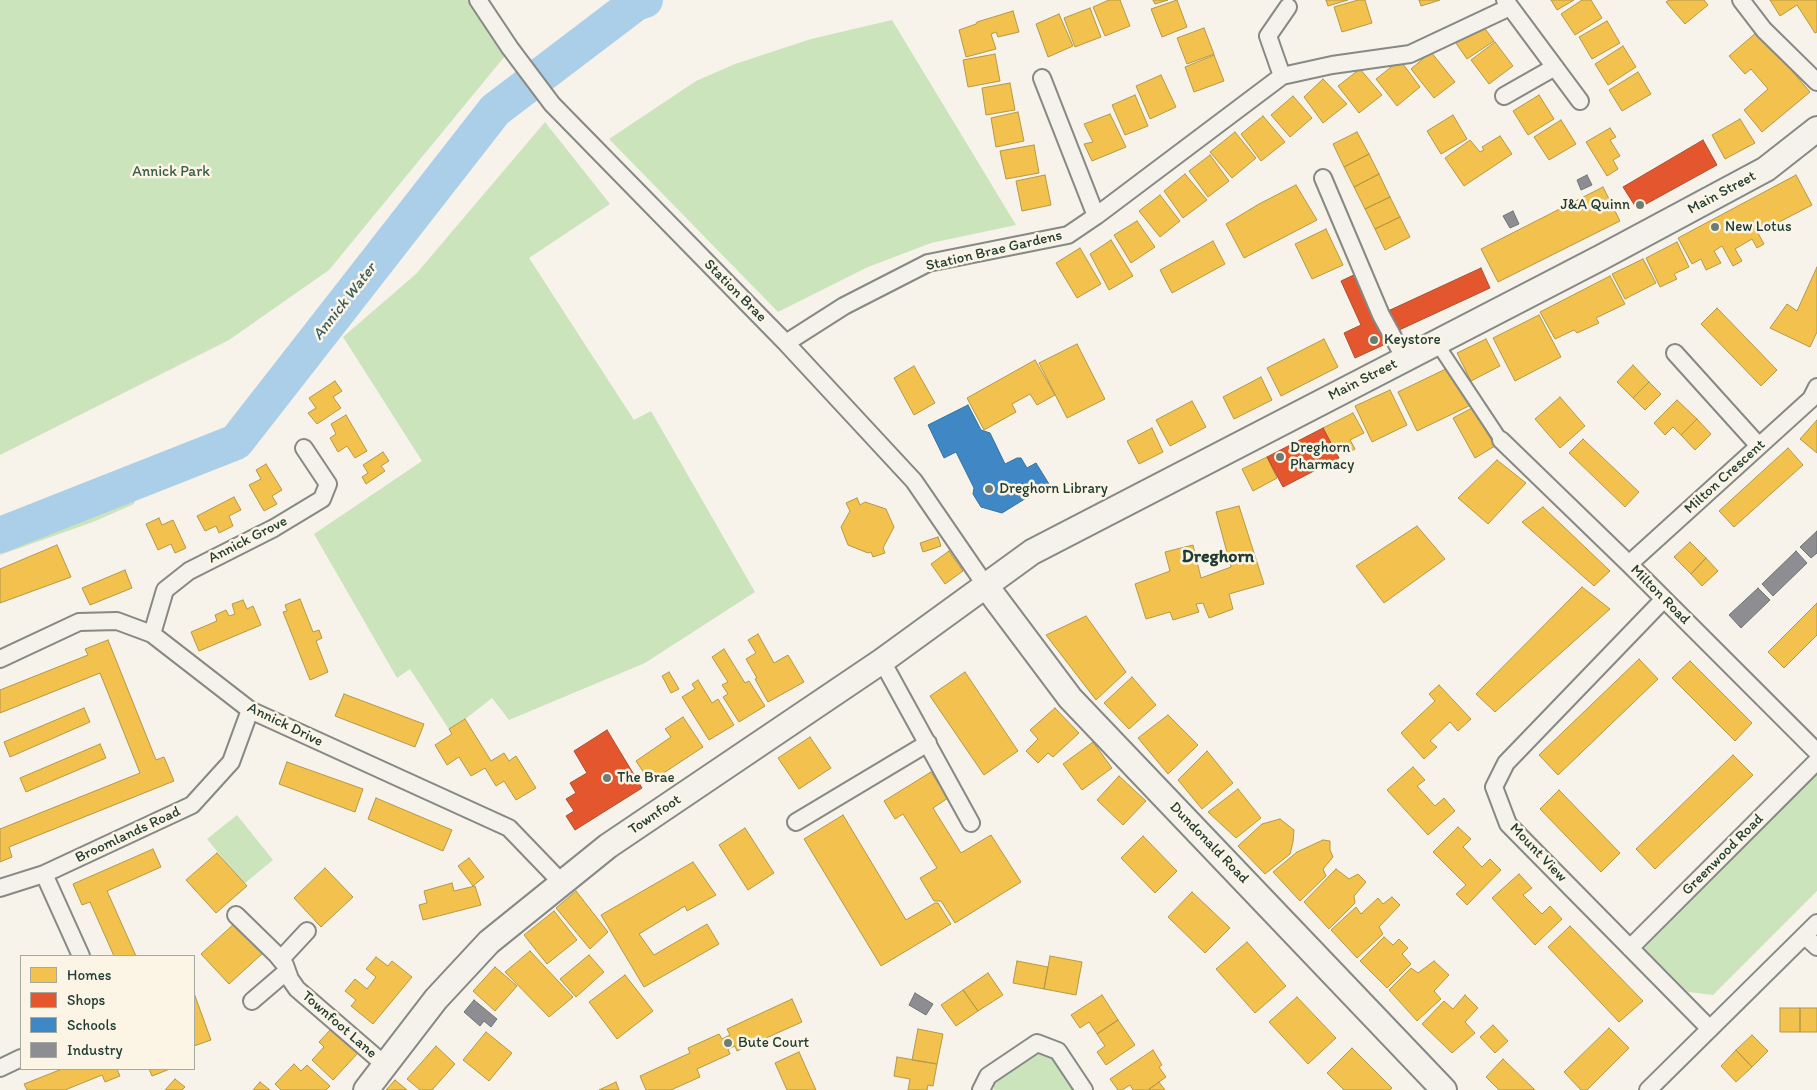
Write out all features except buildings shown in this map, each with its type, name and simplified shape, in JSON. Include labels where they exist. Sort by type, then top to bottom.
[{"type":"main road","name":"Main Street","points":[[986,586],[1032,552],[1766,169],[1817,129]]},
{"type":"main road","name":"Townfoot","points":[[366,1090],[436,999],[489,942],[608,846],[882,661],[986,586]]},
{"type":"main road","name":"Dundonald Road","points":[[986,586],[1070,698],[1440,1089]]},
{"type":"street","name":"Station Brae","points":[[478,0],[510,48],[552,104],[786,343],[914,481],[986,586]]},
{"type":"street","points":[[1741,0],[1764,30],[1817,82]]},
{"type":"street","name":"Station Brae Gardens","points":[[786,343],[844,306],[928,263],[1068,235],[1282,76],[1332,65],[1410,54],[1507,4],[1580,101]]},
{"type":"street","points":[[1282,76],[1268,36],[1288,7]]},
{"type":"street","points":[[1504,96],[1555,67]]},
{"type":"street","points":[[1042,78],[1096,216]]},
{"type":"street","points":[[1323,178],[1381,314],[1405,359]]},
{"type":"street","points":[[1436,342],[1501,440]]},
{"type":"street","points":[[1675,353],[1759,446]]},
{"type":"street","name":"Milton Crescent","points":[[1630,564],[1811,399],[1817,387]]},
{"type":"street","name":"Milton Road","points":[[1501,440],[1630,564],[1817,752]]},
{"type":"street","name":"Annick Grove","points":[[152,634],[165,590],[189,571],[274,528],[322,499],[328,484],[304,448]]},
{"type":"street","name":"Mount View","points":[[1664,599],[1506,763],[1494,787],[1508,824],[1710,1029]]},
{"type":"street","name":"Annick Drive","points":[[0,659],[79,622],[117,621],[152,634],[250,710],[509,828],[562,883]]},
{"type":"street","points":[[882,661],[971,823]]},
{"type":"street","name":"Broomlands Road","points":[[0,888],[44,874],[192,805],[231,762],[250,710]]},
{"type":"street","points":[[796,822],[928,744]]},
{"type":"street","name":"Greenwood Road","points":[[1630,948],[1817,761]]},
{"type":"street","points":[[44,874],[81,955]]},
{"type":"street","name":"Townfoot Lane","points":[[236,915],[284,965],[297,989],[385,1064]]},
{"type":"street","points":[[1648,1090],[1817,923]]},
{"type":"street","points":[[252,1001],[284,965],[307,931]]},
{"type":"street","points":[[1805,936],[1817,947]]},
{"type":"street","points":[[982,1090],[988,1076],[1037,1043],[1058,1051],[1084,1090]]},
{"type":"street","points":[[0,1068],[20,1058]]},
{"type":"green space","name":"Annick Park","points":[[0,0],[470,0],[505,56],[329,270],[229,340],[0,455]]},
{"type":"green space","points":[[892,20],[1016,225],[931,243],[868,267],[778,312],[609,139],[696,81],[735,64],[811,39]]},
{"type":"green space","points":[[545,122],[610,204],[529,258],[634,420],[651,411],[755,592],[645,663],[509,720],[492,698],[450,731],[410,669],[397,678],[314,534],[422,461],[343,337],[416,274]]},
{"type":"green space","points":[[144,468],[134,504],[93,522],[0,555],[0,535],[54,514],[90,493],[109,492],[126,475]]},
{"type":"green space","points":[[1817,775],[1817,891],[1713,995],[1688,992],[1644,948]]},
{"type":"green space","points":[[237,815],[273,860],[244,884],[207,839]]},
{"type":"green space","points":[[1034,1051],[1053,1056],[1077,1090],[994,1090],[994,1077]]},
{"type":"waterway","name":"Annick Water","points":[[0,535],[236,442],[495,110],[636,3],[645,0]]},
{"type":"place","name":"J&A Quinn","points":[[1640,205]]},
{"type":"place","name":"New Lotus","points":[[1715,227]]},
{"type":"place","name":"Keystore","points":[[1374,340]]},
{"type":"place","name":"Dreghorn Pharmacy","points":[[1280,457]]},
{"type":"place","name":"Dreghorn Library","points":[[989,489]]},
{"type":"place","name":"The Brae","points":[[607,778]]},
{"type":"place","name":"Bute Court","points":[[728,1043]]},
{"type":"district","name":"Dreghorn","points":[[1218,557]]}]
